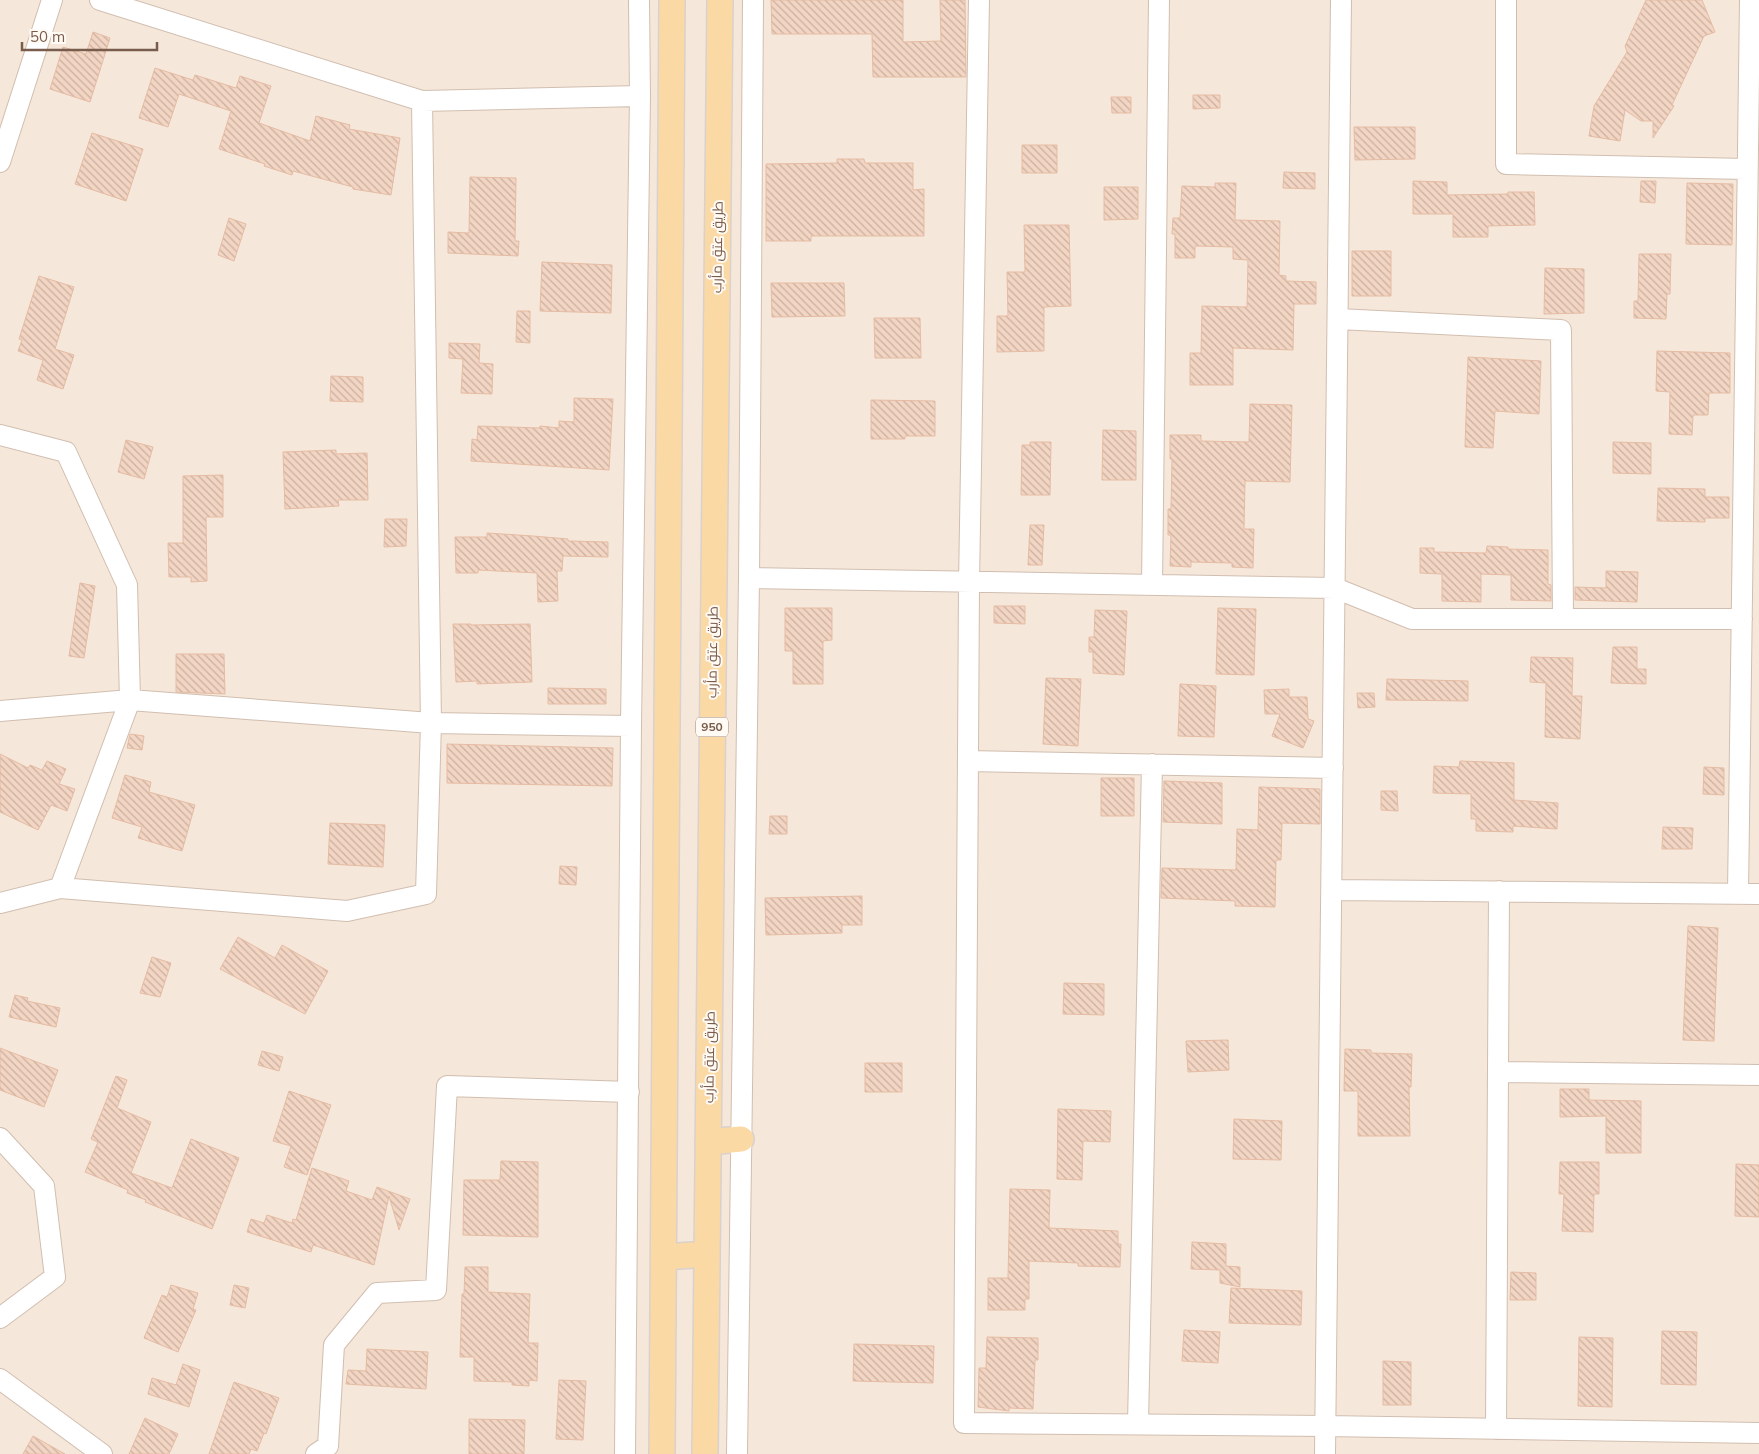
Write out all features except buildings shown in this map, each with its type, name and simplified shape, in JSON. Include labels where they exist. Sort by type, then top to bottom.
[{"type":"main road","points":[[662,1454],[672,0]]},
{"type":"main road","name":"طريق عتق مأرب","points":[[705,1454],[720,0]]},
{"type":"main road","points":[[708,1142],[740,1140]]},
{"type":"main road","points":[[664,1257],[707,1254]]},
{"type":"street","points":[[0,162],[52,0]]},
{"type":"street","points":[[100,0],[422,102],[640,96]]},
{"type":"street","points":[[625,1454],[631,726],[640,96],[639,0]]},
{"type":"street","points":[[737,1454],[749,578],[753,0]]},
{"type":"street","points":[[979,0],[969,582],[964,1423],[1326,1426],[1759,1433]]},
{"type":"street","points":[[1152,585],[1159,0]]},
{"type":"street","points":[[1325,1454],[1342,0]]},
{"type":"street","points":[[1506,0],[1506,164],[1747,169]]},
{"type":"street","points":[[1738,894],[1742,619],[1753,235],[1747,169],[1750,0]]},
{"type":"street","points":[[0,903],[60,888],[347,911],[426,894],[431,723],[422,102]]},
{"type":"street","points":[[1338,318],[1561,330],[1563,619]]},
{"type":"street","points":[[0,435],[66,452],[127,584],[130,700],[60,888]]},
{"type":"street","points":[[749,578],[1335,588],[1412,619],[1742,619]]},
{"type":"street","points":[[0,711],[130,700],[431,723],[631,726]]},
{"type":"street","points":[[968,760],[1333,768]]},
{"type":"street","points":[[1138,1424],[1152,764]]},
{"type":"street","points":[[1332,890],[1759,894]]},
{"type":"street","points":[[1496,1429],[1499,892]]},
{"type":"street","points":[[1498,1072],[1759,1075]]},
{"type":"street","points":[[316,1454],[328,1446],[334,1345],[378,1293],[436,1290],[447,1086],[629,1092]]},
{"type":"street","points":[[0,1138],[44,1186],[55,1277],[0,1318]]},
{"type":"street","points":[[0,1380],[102,1454]]},
{"type":"shaded area","points":[[0,0],[1759,0],[1759,1454],[0,1454]]}]
